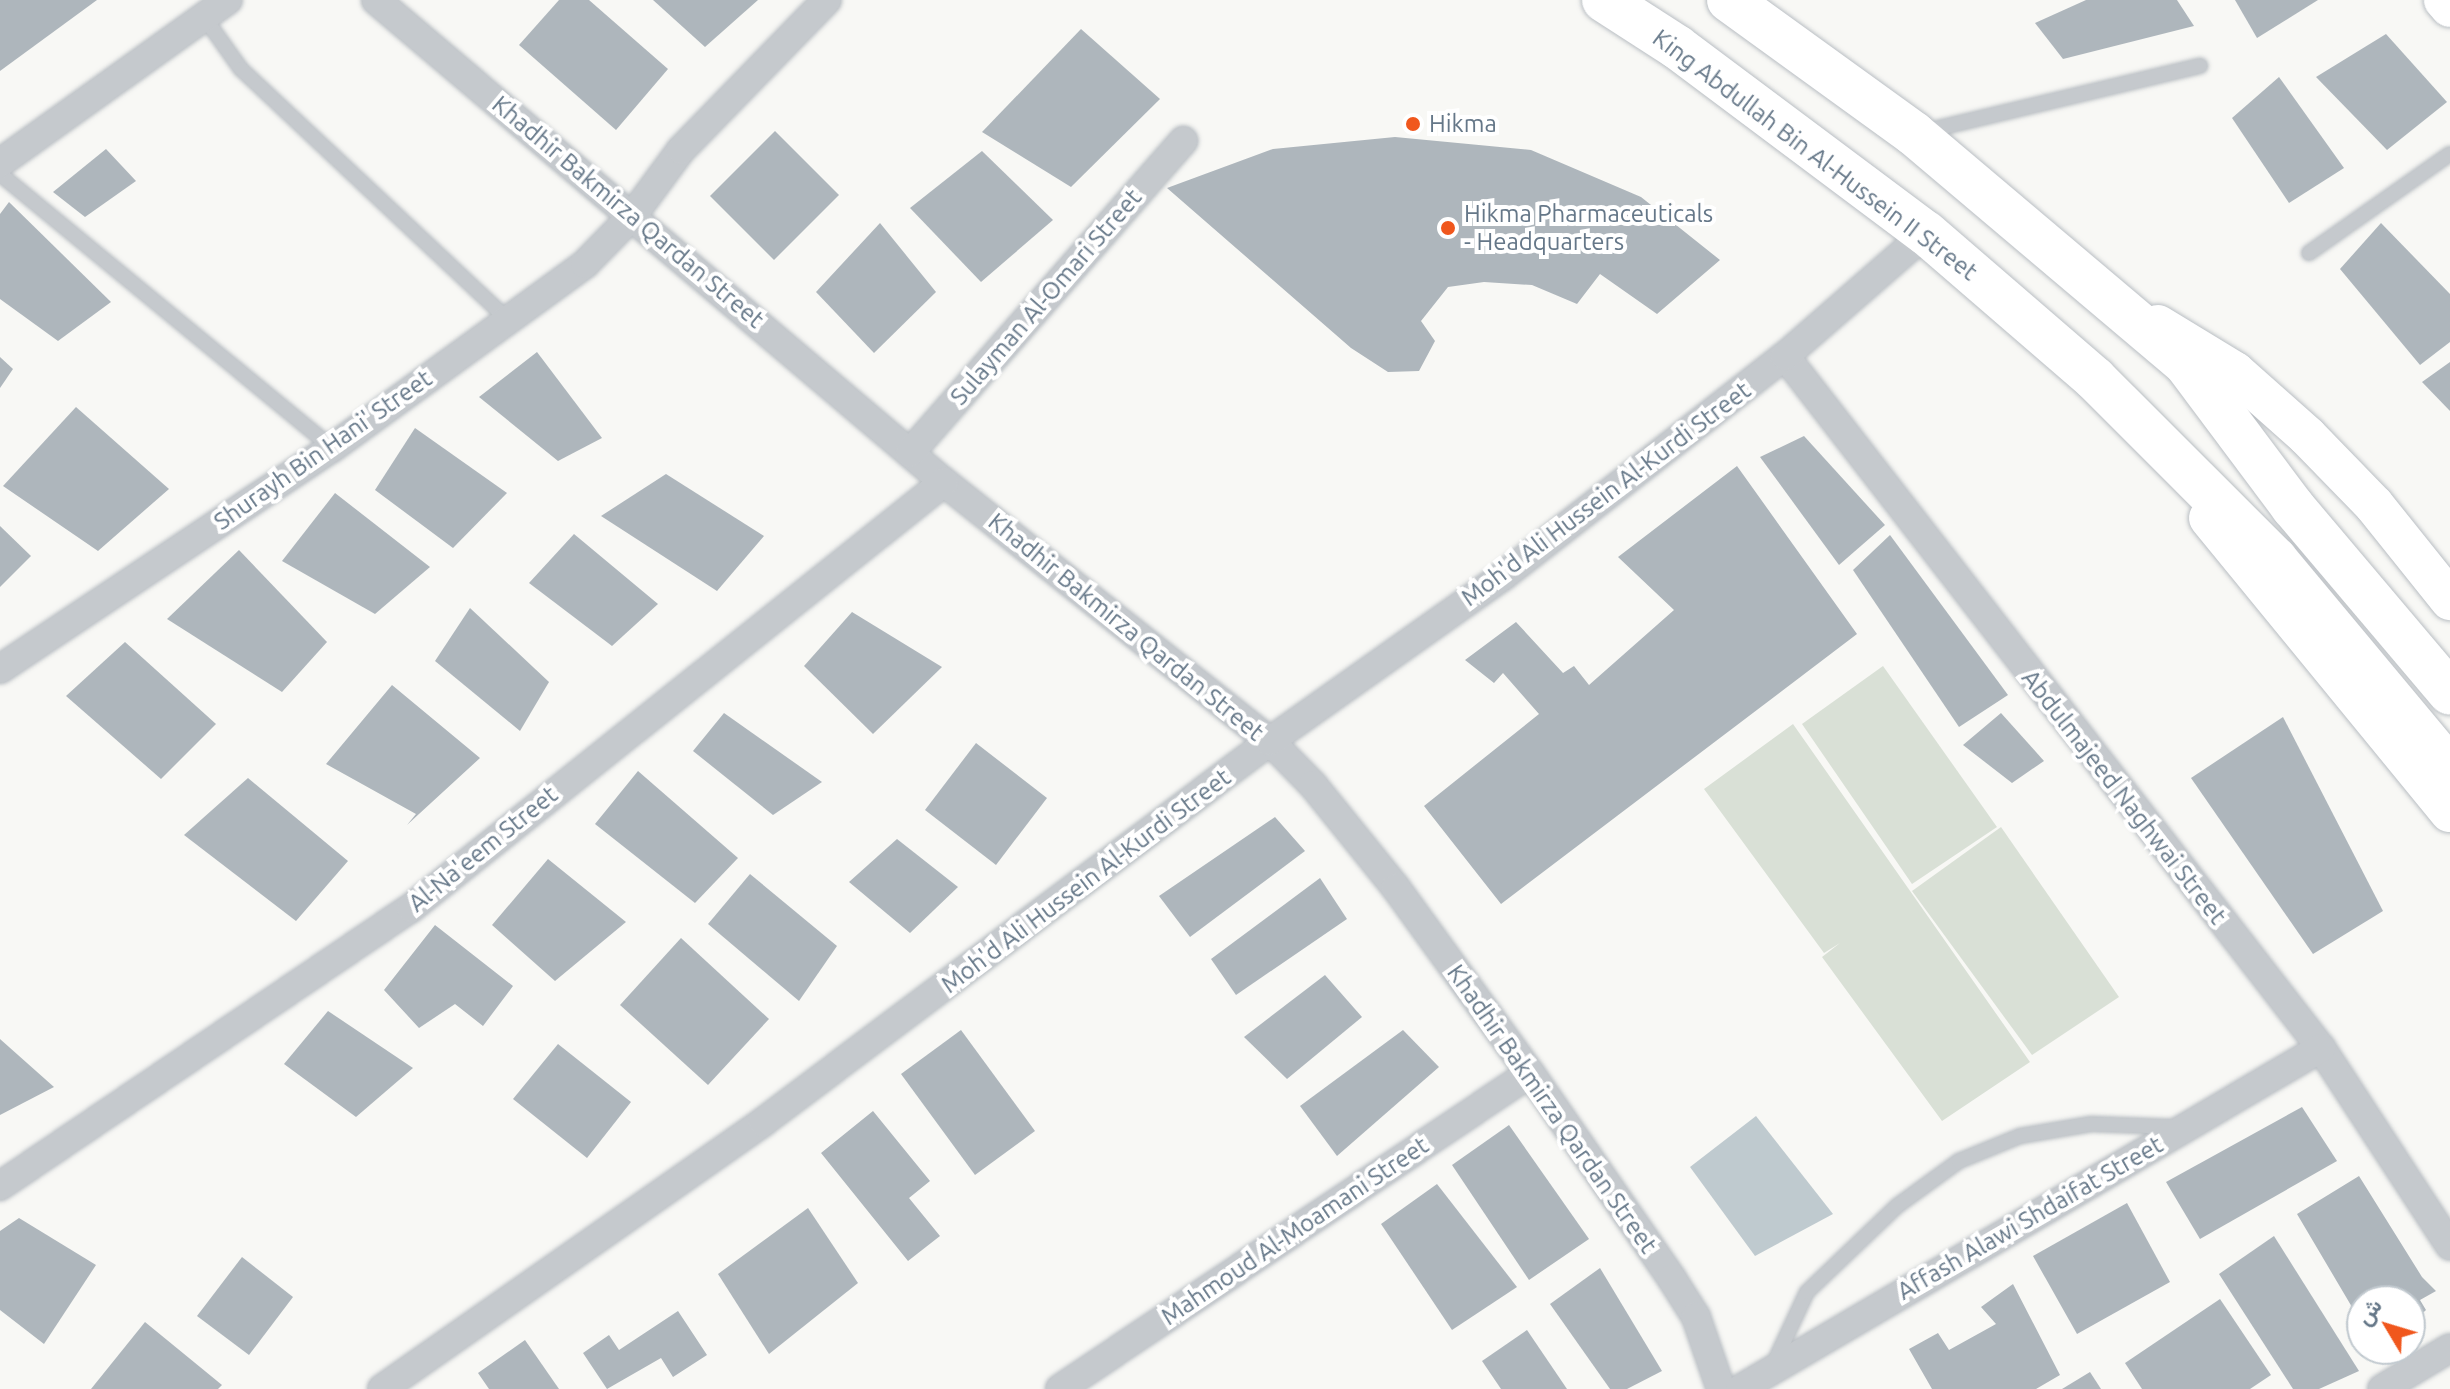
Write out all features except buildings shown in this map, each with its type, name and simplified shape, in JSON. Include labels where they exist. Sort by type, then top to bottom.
[{"type":"highway","name":"King Abdullah Bin Al-Hussein II Street","points":[[1604,0],[1677,47],[1926,233],[2095,379],[2275,559],[2450,769]]},
{"type":"highway","points":[[1729,0],[1914,134],[2186,364],[2293,507],[2450,693]]},
{"type":"main road","points":[[2444,0],[2450,7]]},
{"type":"main road","points":[[2115,302],[2235,372],[2374,505],[2450,600]]},
{"type":"main road","points":[[2095,379],[2450,812]]},
{"type":"street","points":[[0,163],[198,9],[228,0]]},
{"type":"street","name":"Khadhir Bakmirza Qardan Street","points":[[376,0],[944,482],[1270,741],[1353,831],[1530,1073],[1696,1317],[1721,1389]]},
{"type":"street","name":"Shurayh Bin Hani' Street","points":[[0,669],[332,448],[585,264],[633,215],[681,150],[827,0]]},
{"type":"street","name":"Sulayman Al-Omari Street","points":[[910,453],[1183,141]]},
{"type":"street","name":"Moh'd Ali Hussein Al-Kurdi Street","points":[[382,1389],[763,1122],[1270,741],[1503,576],[1785,356],[1926,233]]},
{"type":"street","name":"Abdulmajeed Naghwai Street","points":[[1785,356],[2321,1048],[2450,1246]]},
{"type":"street","name":"Al-Na'eem Street","points":[[0,1186],[411,908],[944,482]]},
{"type":"street","name":"Affash Alawi Shdaifat Street","points":[[1740,1389],[2321,1048]]},
{"type":"street","name":"Mahmoud Al-Moamani Street","points":[[1060,1389],[1530,1073]]},
{"type":"street","points":[[2382,1389],[2450,1348]]},
{"type":"lane","points":[[198,9],[241,69],[508,320]]},
{"type":"lane","points":[[1914,134],[2200,66]]},
{"type":"lane","points":[[2309,253],[2450,154]]},
{"type":"lane","points":[[0,174],[332,448]]},
{"type":"lane","points":[[1772,1368],[1807,1292],[1897,1206],[1959,1161],[2020,1136],[2091,1124],[2184,1128]]},
{"type":"shaded area","points":[[1883,666],[1997,827],[1912,884],[1802,724]]},
{"type":"shaded area","points":[[1793,724],[2030,1062],[1942,1121],[1822,957],[1840,943],[1824,953],[1704,789]]},
{"type":"shaded area","points":[[2001,827],[2119,997],[2032,1055],[1912,891]]},
{"type":"shaded area","points":[[1756,1116],[1833,1214],[1755,1256],[1690,1167]]},
{"type":"place","name":"Hikma","points":[[1413,124]]},
{"type":"place","name":"Hikma Pharmaceuticals - Headquarters","points":[[1448,228]]}]
